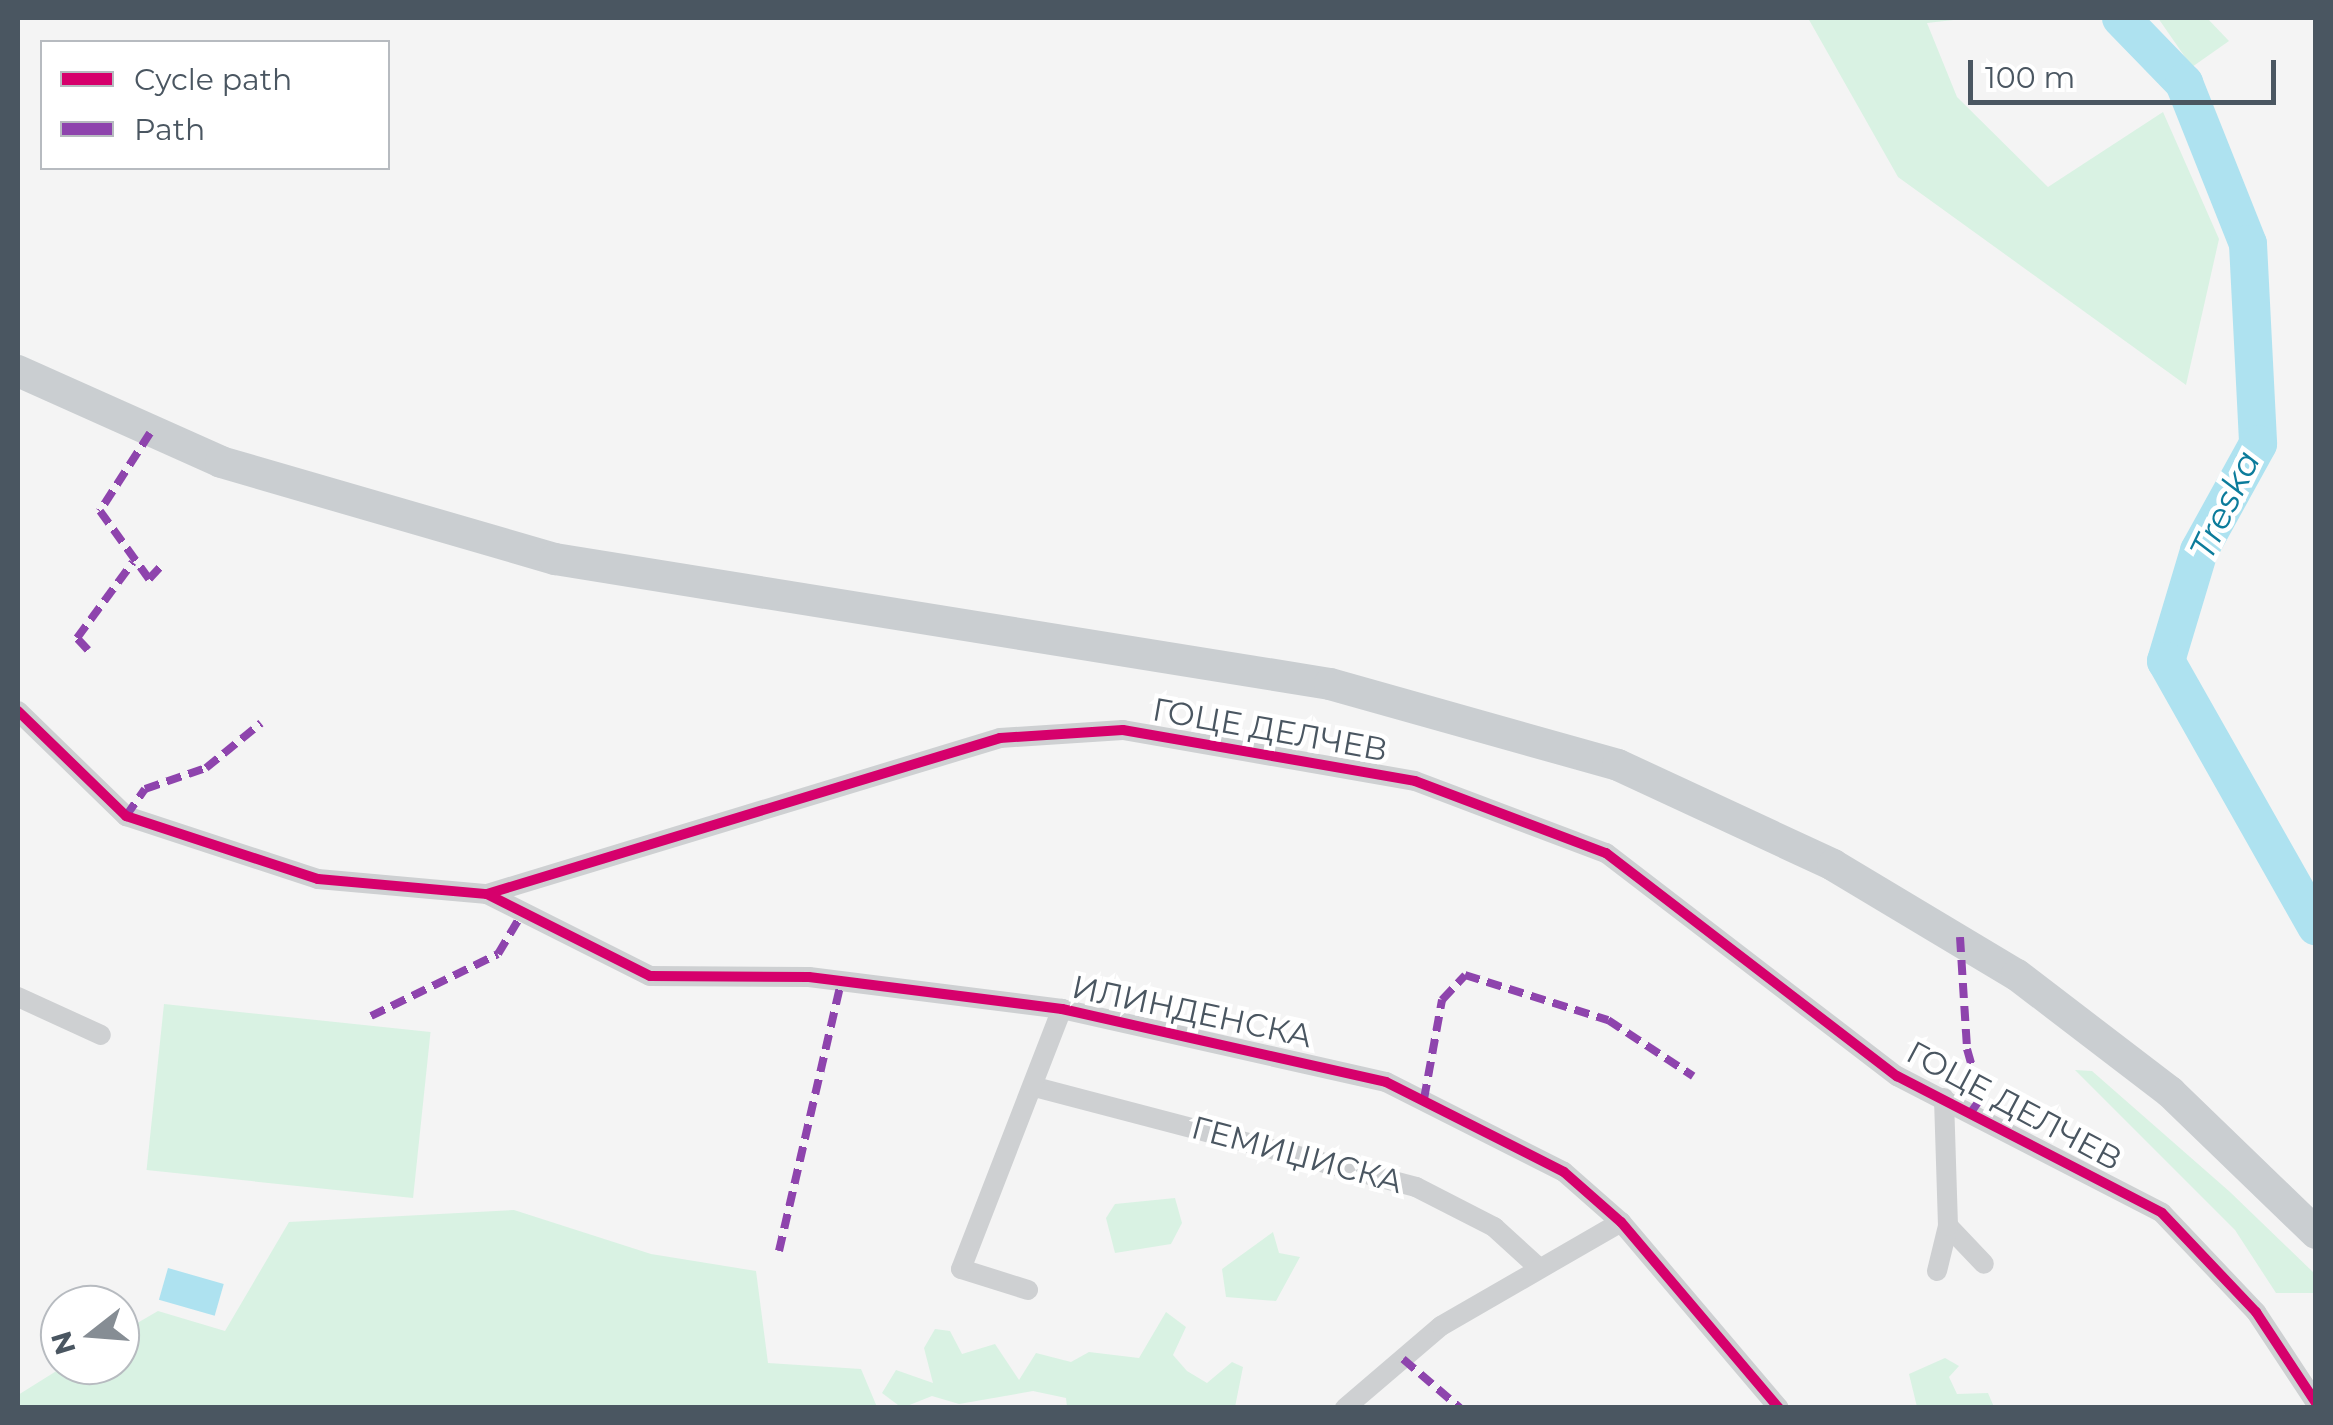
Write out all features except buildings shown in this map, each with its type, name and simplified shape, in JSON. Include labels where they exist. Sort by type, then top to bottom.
[{"type":"main road","points":[[18,371],[222,462],[554,559],[1330,684],[1618,765],[1833,865],[2017,975],[2170,1092],[2316,1233]]},
{"type":"street","name":"ГОЦЕ ДЕЛЧЕВ","points":[[18,712],[126,816],[318,879],[487,894],[1000,738],[1124,730],[1268,750],[1415,781],[1606,853],[1898,1076],[2162,1213],[2256,1312],[2316,1403]]},
{"type":"street","name":"ИЛИНДЕНСКА","points":[[487,894],[650,976],[809,977],[1062,1010],[1386,1082],[1564,1172],[1621,1222],[1779,1408]]},
{"type":"street","points":[[18,997],[101,1035]]},
{"type":"street","points":[[1028,1290],[961,1270],[1062,1010]]},
{"type":"street","name":"ГЕМИЏИСКА","points":[[1034,1088],[1416,1188],[1494,1227],[1538,1267]]},
{"type":"street","points":[[1937,1271],[1948,1226],[1944,1098]]},
{"type":"street","points":[[1344,1408],[1441,1326],[1621,1222]]},
{"type":"street","points":[[1948,1226],[1984,1264]]},
{"type":"green space","points":[[1808,18],[1971,18],[1927,23],[1957,97],[2048,187],[2163,112],[2219,239],[2186,385],[1898,177]]},
{"type":"green space","points":[[2158,18],[2207,18],[2229,41],[2192,67]]},
{"type":"green space","points":[[164,1004],[431,1032],[413,1198],[147,1170]]},
{"type":"green space","points":[[2075,1070],[2092,1071],[2230,1192],[2315,1274],[2315,1293],[2276,1293],[2235,1230]]},
{"type":"green space","points":[[1175,1198],[1182,1223],[1171,1244],[1115,1253],[1106,1218],[1115,1204]]},
{"type":"green space","points":[[514,1210],[651,1254],[756,1271],[768,1363],[861,1369],[877,1407],[18,1407],[18,1395],[40,1381],[40,1385],[140,1385],[140,1321],[158,1311],[225,1331],[289,1222]]},
{"type":"green space","points":[[1273,1232],[1279,1253],[1300,1257],[1276,1301],[1226,1297],[1222,1269]]},
{"type":"green space","points":[[1166,1312],[1186,1327],[1173,1355],[1187,1371],[1207,1383],[1232,1362],[1243,1367],[1235,1407],[1067,1407],[1066,1398],[1033,1391],[959,1404],[932,1396],[902,1408],[882,1393],[896,1370],[933,1383],[924,1348],[935,1329],[950,1331],[962,1354],[995,1344],[1019,1380],[1036,1353],[1071,1362],[1089,1352],[1139,1358]]},
{"type":"green space","points":[[1945,1358],[1959,1366],[1949,1377],[1957,1394],[1988,1393],[1994,1407],[1917,1407],[1909,1374]]},
{"type":"water","points":[[168,1268],[224,1284],[215,1316],[159,1300]]},
{"type":"waterway","name":"Treska","points":[[2121,18],[2184,83],[2248,244],[2258,444],[2199,551],[2166,661],[2316,926]]},
{"type":"marked path","points":[[150,433],[100,511],[149,579],[163,564]]},
{"type":"marked path","points":[[88,650],[77,638],[133,562]]},
{"type":"marked path","points":[[126,816],[145,789],[206,768],[261,723]]},
{"type":"marked path","points":[[371,1016],[498,954],[523,912]]},
{"type":"marked path","points":[[1960,937],[1967,1049],[1981,1098],[1972,1111]]},
{"type":"marked path","points":[[1424,1099],[1442,1000],[1465,975],[1608,1020],[1693,1076]]},
{"type":"marked path","points":[[779,1251],[841,982]]},
{"type":"marked path","points":[[1403,1359],[1460,1408]]},
{"type":"cycle path","points":[[18,711],[126,816],[318,879],[487,894],[1000,738],[1123,730],[1415,781],[1606,853],[1897,1076],[2162,1213],[2256,1312],[2316,1403]]},
{"type":"cycle path","points":[[487,894],[650,976],[809,977],[1062,1009],[1386,1082],[1564,1172],[1621,1222],[1779,1408]]}]
